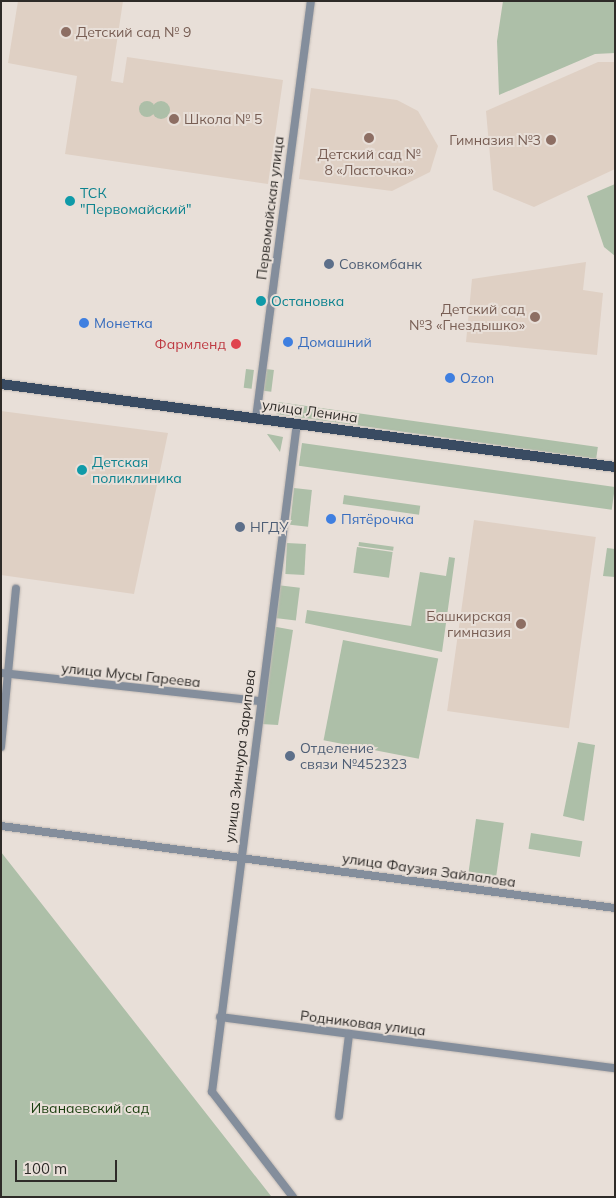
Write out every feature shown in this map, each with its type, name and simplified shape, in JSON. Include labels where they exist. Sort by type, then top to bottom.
[{"type":"main road","name":"улица Ленина","points":[[1,384],[615,467]]},
{"type":"street","name":"Первомайская улица","points":[[256,418],[311,1]]},
{"type":"street","name":"улица Зиннура Зарипова","points":[[293,1197],[212,1092],[259,701],[297,423]]},
{"type":"street","points":[[1,748],[4,673],[16,589]]},
{"type":"street","name":"улица Мусы Гареева","points":[[4,673],[259,701]]},
{"type":"street","name":"улица Фаузия Зайлалова","points":[[1,826],[240,856],[615,908]]},
{"type":"street","name":"Родниковая улица","points":[[220,1017],[615,1068]]},
{"type":"street","points":[[339,1116],[349,1034]]},
{"type":"shaded area","name":"Школа № 5","points":[[18,1],[123,1],[111,81],[123,83],[127,57],[283,80],[268,184],[65,154],[77,76],[8,63]]},
{"type":"shaded area","name":"Гимназия №3","points":[[598,62],[615,62],[615,169],[534,207],[493,190],[486,111]]},
{"type":"shaded area","name":"Детский сад № 8 «Ласточка»","points":[[311,88],[397,100],[418,111],[438,146],[430,172],[392,191],[299,179]]},
{"type":"shaded area","name":"Детский сад №3 «Гнездышко»","points":[[586,262],[583,290],[603,293],[597,355],[466,342],[472,279]]},
{"type":"shaded area","points":[[1,411],[168,433],[134,594],[1,575]]},
{"type":"shaded area","name":"Башкирская гимназия","points":[[474,520],[596,537],[569,728],[447,711]]},
{"type":"green space","points":[[503,1],[615,1],[615,53],[595,54],[499,95],[497,41]]},
{"type":"green space","points":[[147,101],[155,109],[147,117],[139,109]]},
{"type":"green space","points":[[161,101],[167,104],[170,110],[167,116],[161,119],[155,116],[152,110],[155,104]]},
{"type":"green space","points":[[615,184],[615,256],[604,247],[587,196]]},
{"type":"green space","points":[[246,369],[254,370],[252,389],[244,388]]},
{"type":"green space","points":[[266,369],[274,370],[271,392],[263,391]]},
{"type":"green space","points":[[278,402],[598,447],[596,459],[276,414]]},
{"type":"green space","points":[[267,434],[283,437],[280,452]]},
{"type":"green space","points":[[302,443],[615,487],[612,510],[299,466]]},
{"type":"green space","points":[[294,488],[312,490],[308,527],[290,525]]},
{"type":"green space","points":[[344,495],[420,506],[419,515],[343,504]]},
{"type":"green space","points":[[359,542],[394,547],[393,551],[358,546]]},
{"type":"green space","points":[[287,543],[306,544],[304,575],[285,574]]},
{"type":"green space","points":[[357,547],[393,552],[389,578],[353,573]]},
{"type":"green space","points":[[607,548],[615,549],[615,577],[603,576]]},
{"type":"green space","points":[[449,557],[455,558],[442,652],[305,623],[307,610],[411,626],[420,572],[446,576]]},
{"type":"green space","points":[[277,585],[300,588],[296,621],[273,618]]},
{"type":"green space","points":[[271,626],[293,630],[278,725],[261,724]]},
{"type":"green space","points":[[343,640],[438,659],[419,759],[324,740]]},
{"type":"green space","points":[[578,742],[595,745],[584,821],[563,816]]},
{"type":"green space","points":[[476,819],[504,823],[496,878],[468,874]]},
{"type":"green space","points":[[531,833],[582,841],[580,857],[528,849]]},
{"type":"green space","name":"Иванаевский сад","points":[[1,852],[271,1196],[272,1197],[1,1197]]},
{"type":"place","name":"Детский сад № 9","points":[[66,32]]},
{"type":"place","name":"Школа № 5","points":[[174,119]]},
{"type":"place","name":"Детский сад № 8 «Ласточка»","points":[[369,138]]},
{"type":"place","name":"Гимназия №3","points":[[551,140]]},
{"type":"place","name":"ТСК \"Первомайский\"","points":[[70,201]]},
{"type":"place","name":"Совкомбанк","points":[[329,264]]},
{"type":"place","name":"Остановка","points":[[261,301]]},
{"type":"place","name":"Детский сад №3 «Гнездышко»","points":[[535,317]]},
{"type":"place","name":"Монетка","points":[[84,323]]},
{"type":"place","name":"Домашний","points":[[288,342]]},
{"type":"place","name":"Фармленд","points":[[236,344]]},
{"type":"place","name":"Ozon","points":[[450,378]]},
{"type":"place","name":"Детская поликлиника","points":[[82,470]]},
{"type":"place","name":"Пятёрочка","points":[[331,519]]},
{"type":"place","name":"НГДУ","points":[[240,527]]},
{"type":"place","name":"Башкирская гимназия","points":[[521,624]]},
{"type":"place","name":"Отделение связи №452323","points":[[290,756]]}]
